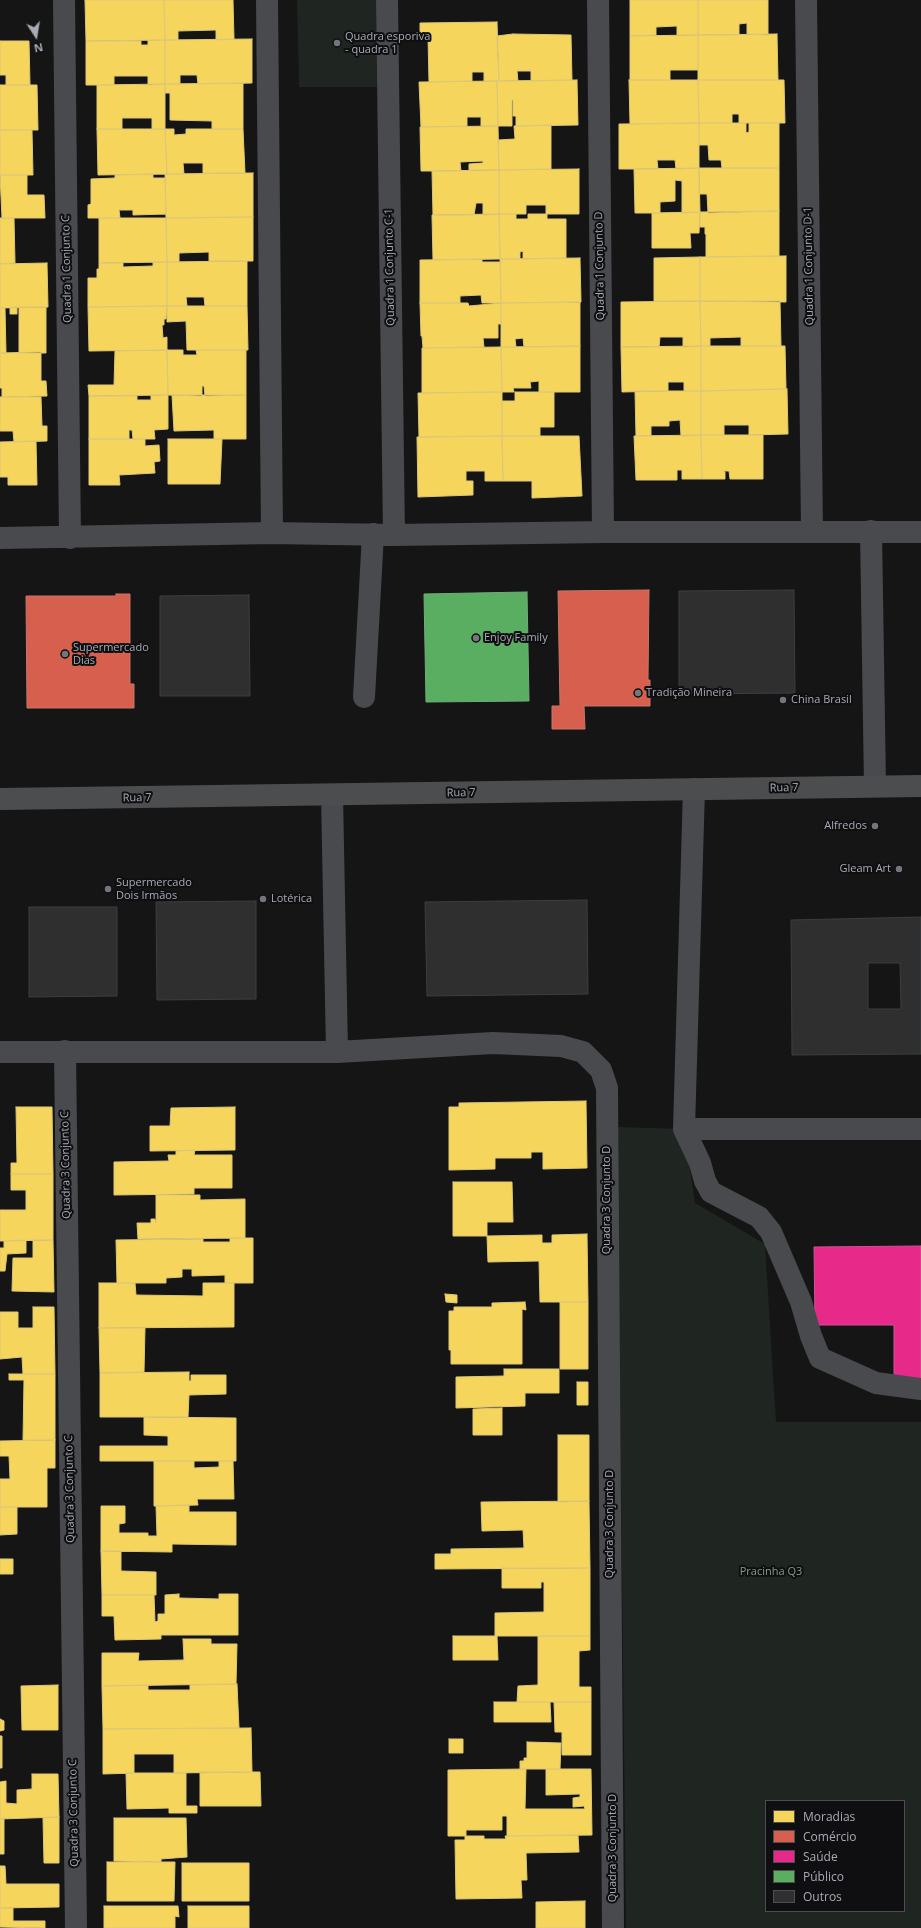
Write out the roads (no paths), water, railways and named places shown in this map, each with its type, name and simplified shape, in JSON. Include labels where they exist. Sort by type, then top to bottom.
[{"type":"main road","name":"Rua 7","points":[[0,800],[921,786]]},
{"type":"street","name":"Quadra 1 Conjunto C","points":[[64,0],[70,538]]},
{"type":"street","points":[[267,0],[272,533]]},
{"type":"street","name":"Quadra 1 Conjunto C-1","points":[[364,698],[383,534],[387,0]]},
{"type":"street","name":"Quadra 1 Conjunto D","points":[[598,0],[603,532]]},
{"type":"street","name":"Quadra 1 Conjunto D-1","points":[[806,0],[812,532]]},
{"type":"street","points":[[871,531],[875,786]]},
{"type":"street","points":[[0,538],[70,538],[272,533],[921,532]]},
{"type":"street","points":[[694,789],[684,1129],[700,1163],[705,1181],[712,1192],[759,1217],[772,1232],[801,1302],[811,1336],[820,1358],[876,1383],[921,1389]]},
{"type":"street","points":[[332,795],[337,1052]]},
{"type":"street","name":"Quadra 3 Conjunto D","points":[[0,1052],[337,1052],[493,1043],[562,1046],[583,1052],[601,1070],[607,1088],[614,1928]]},
{"type":"street","name":"Quadra 3 Conjunto C","points":[[65,1051],[76,1928]]},
{"type":"street","points":[[684,1129],[921,1129]]},
{"type":"place","name":"Quadra esporiva - quadra 1","points":[[337,43]]},
{"type":"place","name":"Enjoy Family","points":[[476,638]]},
{"type":"place","name":"Supermercado Dias","points":[[65,654]]},
{"type":"place","name":"Tradição Mineira","points":[[638,693]]},
{"type":"place","name":"China Brasil","points":[[783,700]]},
{"type":"place","name":"Alfredos","points":[[875,826]]},
{"type":"place","name":"Gleam Art","points":[[899,869]]},
{"type":"place","name":"Supermercado Dois Irmãos","points":[[108,889]]},
{"type":"place","name":"Lotérica","points":[[263,899]]},
{"type":"park label","name":"Pracinha Q3","points":[[771,1572]]}]
